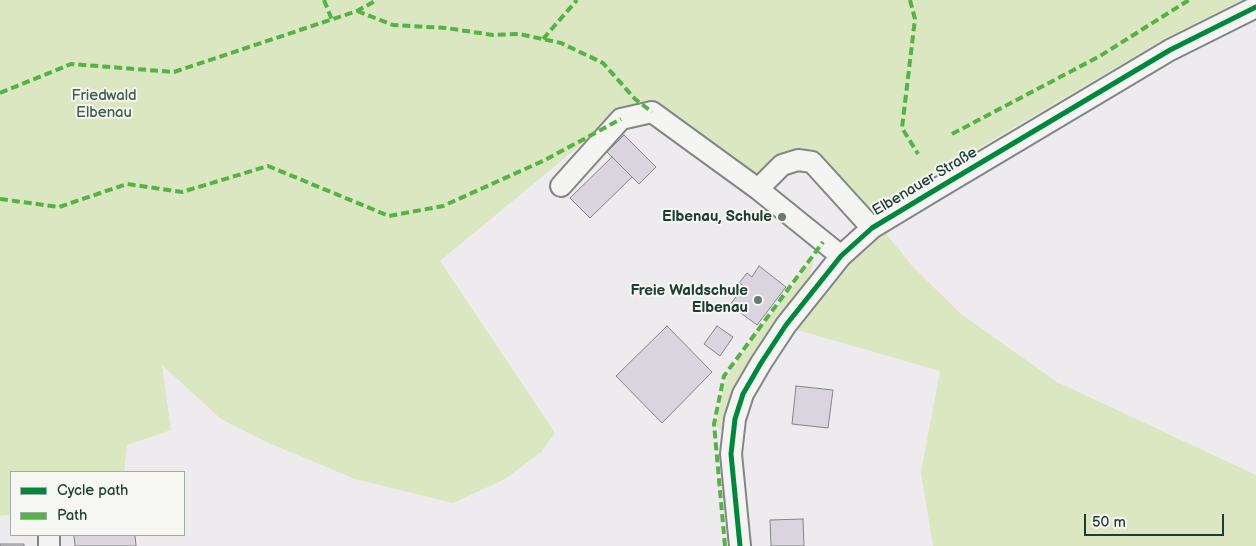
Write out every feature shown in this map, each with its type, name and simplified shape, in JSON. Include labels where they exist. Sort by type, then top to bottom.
[{"type":"street","name":"Elbenauer Straße","points":[[740,546],[731,454],[735,419],[743,394],[786,325],[841,256],[872,228],[1170,50],[1256,7]]},
{"type":"street","points":[[561,186],[621,119],[652,112],[758,189],[841,256]]},
{"type":"street","points":[[758,189],[782,165],[798,160],[812,162],[872,228]]},
{"type":"green space","name":"Friedwald Elbenau","points":[[0,0],[1242,0],[1164,39],[867,214],[811,153],[789,150],[763,180],[651,103],[613,118],[440,261],[555,433],[541,452],[505,479],[453,503],[355,479],[271,444],[221,419],[162,365],[171,430],[127,445],[124,471],[10,471],[10,515],[0,516]]},
{"type":"green space","points":[[884,231],[913,267],[961,314],[1057,382],[1256,475],[1256,546],[933,546],[921,473],[940,371],[794,329],[847,262]]},
{"type":"green space","points":[[814,259],[808,280],[777,322],[728,410],[723,432],[716,426],[725,383],[729,374],[757,332]]},
{"type":"building","points":[[624,135],[656,167],[639,184],[607,152]]},
{"type":"building","points":[[612,157],[632,177],[590,218],[570,198]]},
{"type":"building","points":[[759,266],[786,287],[757,325],[730,305],[744,286],[739,283],[747,273],[752,277]]},
{"type":"building","points":[[667,326],[712,372],[662,423],[616,376]]},
{"type":"building","points":[[717,326],[733,337],[720,356],[704,344]]},
{"type":"building","points":[[796,386],[833,390],[828,428],[792,424]]},
{"type":"building","points":[[803,519],[804,546],[771,546],[770,520]]},
{"type":"building","points":[[74,536],[135,536],[136,546],[75,546]]},
{"type":"building","points":[[0,544],[24,544],[24,546],[0,546]]},
{"type":"marked path","points":[[324,0],[332,20]]},
{"type":"marked path","points":[[0,93],[71,64],[174,72],[357,11],[377,0]]},
{"type":"marked path","points":[[543,39],[577,0]]},
{"type":"marked path","points":[[910,0],[915,19],[902,128],[918,154]]},
{"type":"marked path","points":[[952,134],[1100,56],[1189,0]]},
{"type":"marked path","points":[[357,11],[393,25],[446,28],[493,35],[519,34],[561,43],[603,63],[635,99],[652,112]]},
{"type":"marked path","points":[[0,199],[59,207],[127,184],[182,192],[268,166],[389,216],[443,206],[545,160],[621,119]]},
{"type":"marked path","points":[[725,546],[714,424],[724,376],[823,242]]},
{"type":"cycle path","points":[[740,546],[731,454],[735,419],[743,394],[786,325],[841,256],[872,228],[940,187],[1170,50],[1256,7]]},
{"type":"place","name":"Elbenau, Schule","points":[[782,217]]},
{"type":"place","name":"Freie Waldschule Elbenau","points":[[758,300]]}]
